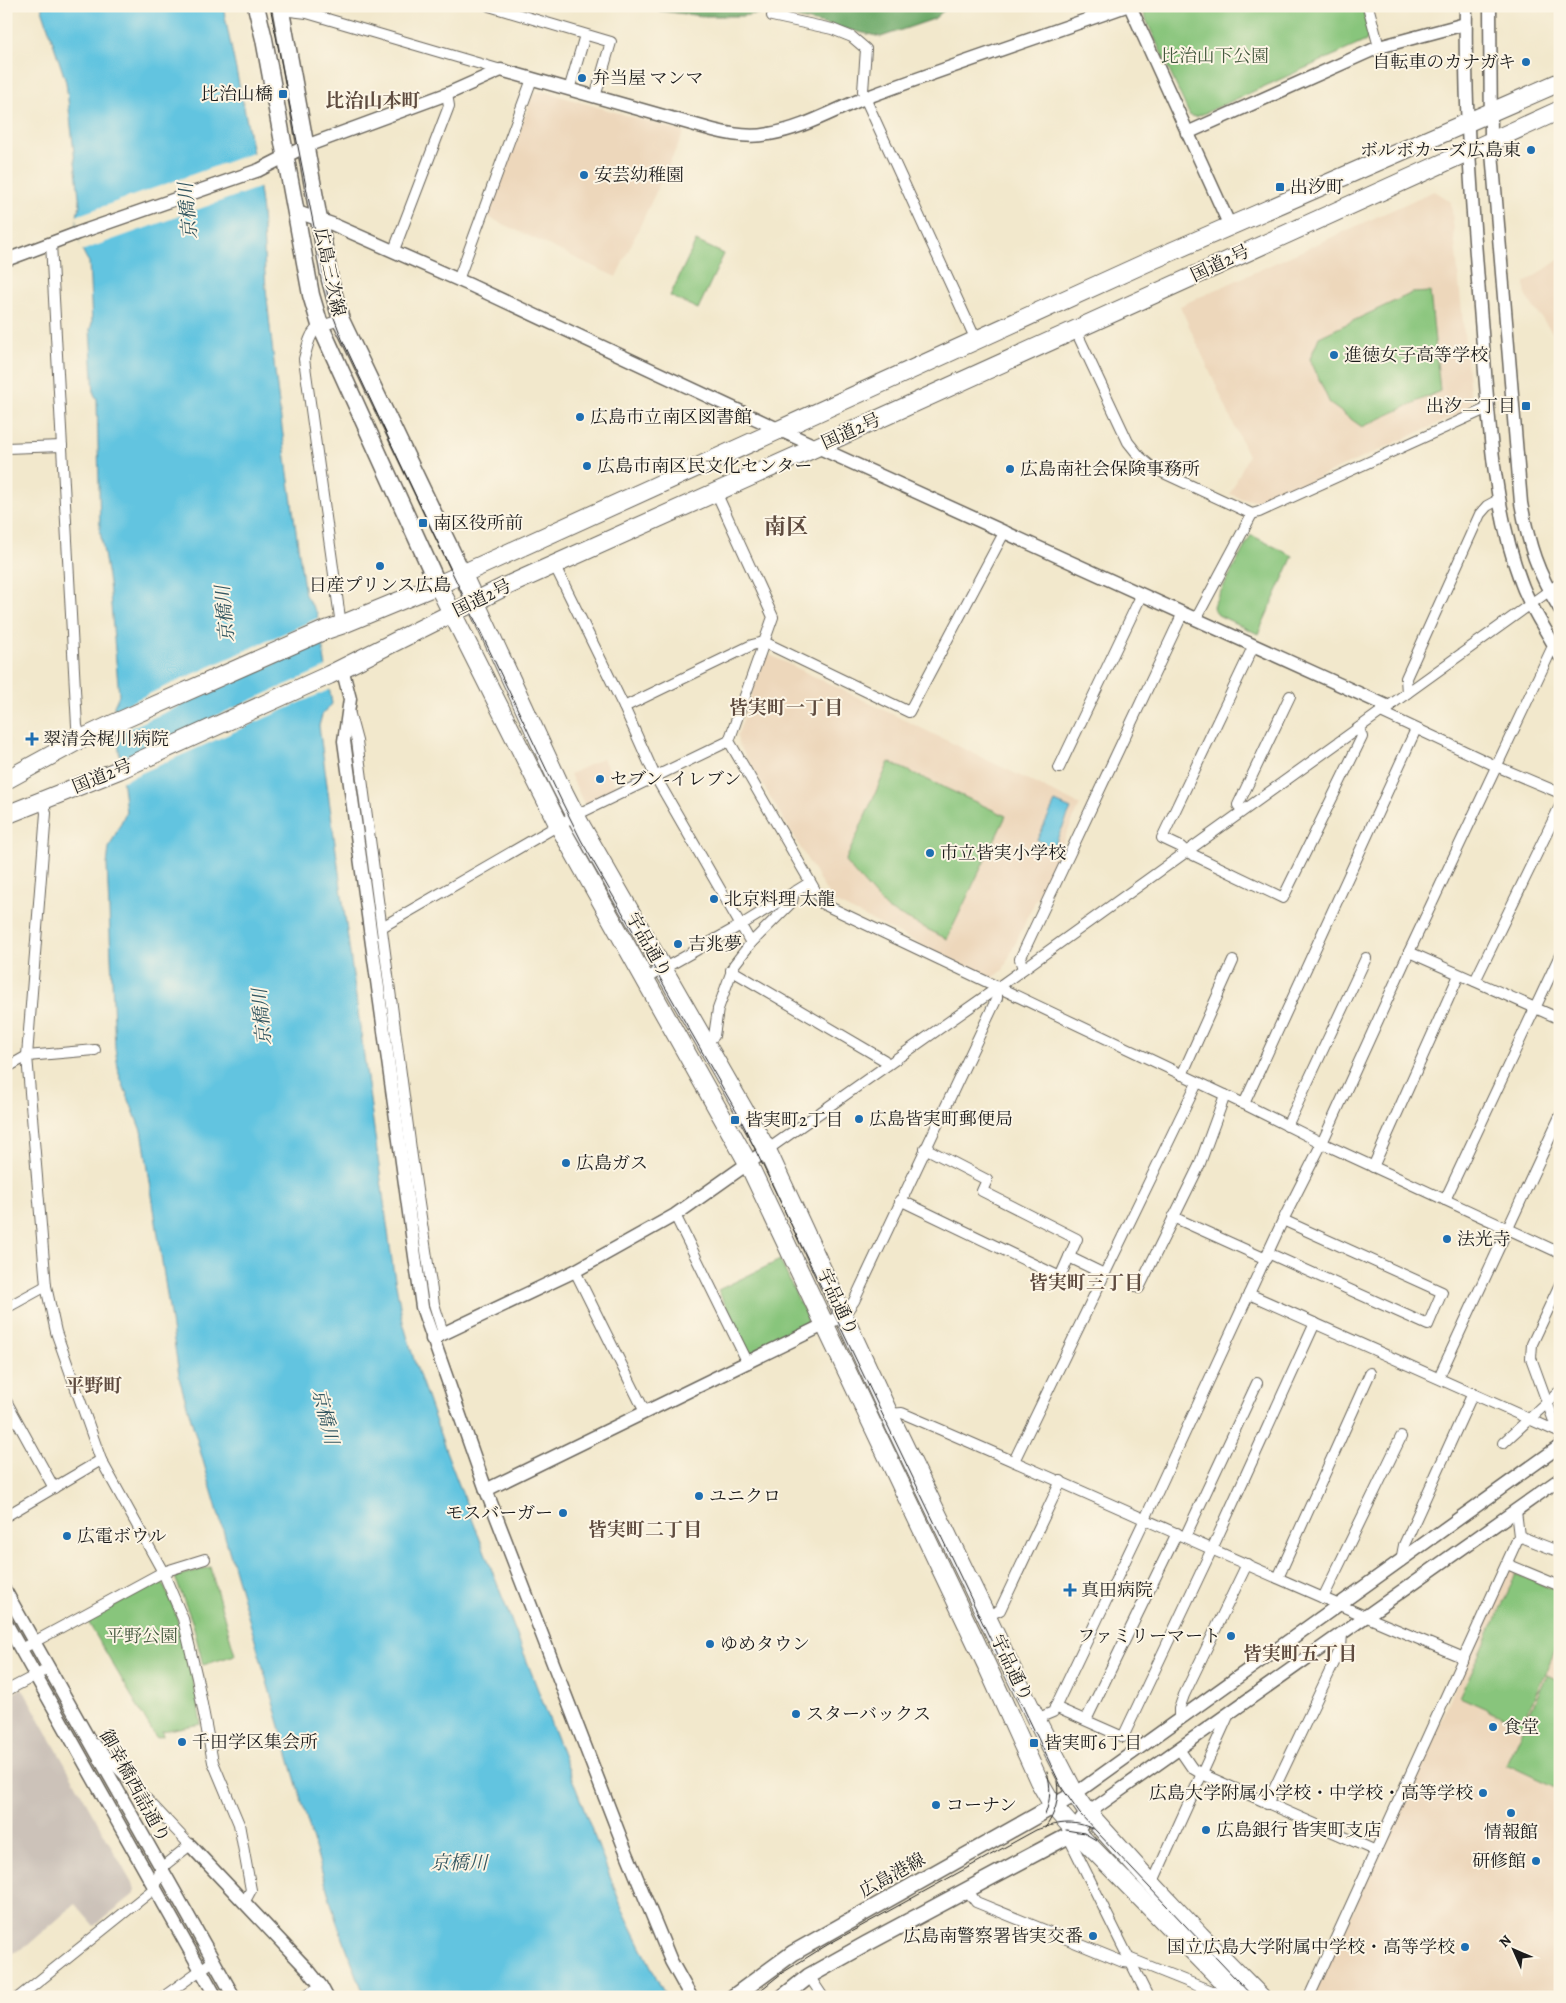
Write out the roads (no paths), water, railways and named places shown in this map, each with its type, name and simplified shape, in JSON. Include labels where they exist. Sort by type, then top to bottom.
[{"type":"highway","name":"国道2号","points":[[6,780],[80,739],[113,724],[323,631],[438,585],[1230,226],[1560,82]]},
{"type":"highway","name":"国道2号","points":[[6,815],[119,770],[336,672],[475,600],[1560,110]]},
{"type":"highway","name":"宇品通り","points":[[462,573],[576,815],[767,1150],[890,1414],[1036,1718],[1075,1794],[1088,1813],[1152,1884],[1261,1997]]},
{"type":"highway","name":"宇品通り","points":[[438,585],[558,824],[748,1163],[988,1668],[1039,1781],[1054,1808],[1072,1834],[1233,1992]]},
{"type":"main road","name":"広島三次線","points":[[256,6],[297,212],[311,295],[320,326],[438,585]]},
{"type":"main road","name":"広島三次線","points":[[280,8],[330,280],[341,320],[462,573]]},
{"type":"main road","name":"広島港線","points":[[734,1997],[793,1952],[887,1898],[1054,1808],[1075,1794]]},
{"type":"main road","points":[[783,1997],[809,1976],[1072,1834],[1088,1813]]},
{"type":"street","points":[[489,6],[611,42],[595,97]]},
{"type":"street","points":[[280,8],[307,13],[713,130],[733,135],[753,136],[787,130],[865,98],[1126,6]]},
{"type":"street","points":[[1130,6],[1230,226]]},
{"type":"street","points":[[1368,6],[1379,47]]},
{"type":"street","points":[[1466,6],[1469,150],[1488,408],[1500,499],[1521,582],[1530,604],[1560,656]]},
{"type":"street","points":[[1490,6],[1491,140],[1521,503],[1528,537],[1540,574],[1560,609]]},
{"type":"street","points":[[772,16],[832,29],[852,37],[866,49],[863,90],[865,98],[976,340]]},
{"type":"street","points":[[1187,133],[1379,47],[1466,24]]},
{"type":"street","points":[[571,83],[585,35]]},
{"type":"street","points":[[6,260],[259,170],[306,146],[447,94],[501,70]]},
{"type":"street","points":[[458,280],[532,79]]},
{"type":"street","points":[[394,250],[449,106],[447,94]]},
{"type":"street","points":[[297,212],[394,250],[780,430],[1254,645],[1385,709],[1416,729],[1560,793]]},
{"type":"street","points":[[51,243],[77,726],[80,739]]},
{"type":"street","points":[[341,320],[320,326],[310,334],[304,359],[341,625]]},
{"type":"street","points":[[1074,329],[1128,442],[1140,457],[1154,468],[1252,514],[1488,408]]},
{"type":"street","points":[[6,448],[62,446]]},
{"type":"street","points":[[382,927],[558,824],[729,741],[773,617],[716,492]]},
{"type":"street","points":[[1407,694],[1406,678],[1480,514],[1487,506],[1500,499]]},
{"type":"street","points":[[1196,619],[1252,514]]},
{"type":"street","points":[[624,708],[752,645],[764,642],[909,712],[1005,531]]},
{"type":"street","points":[[554,564],[655,776],[751,943]]},
{"type":"street","points":[[437,1336],[575,1271],[675,1215],[997,988],[1560,583]]},
{"type":"street","points":[[1059,768],[1142,594]]},
{"type":"street","points":[[1022,969],[1020,959],[1183,613]]},
{"type":"street","points":[[1036,1718],[1053,1712],[1145,1519],[1283,1220],[1322,1143],[1409,952],[1554,644]]},
{"type":"street","points":[[1254,645],[1162,838],[1181,847],[1185,851],[1284,898],[1362,736],[1359,728]]},
{"type":"street","points":[[336,672],[350,699],[346,724],[346,751],[422,1306],[437,1336],[486,1490],[623,1844],[671,1961],[691,1997]]},
{"type":"street","points":[[1242,811],[1238,805],[1290,696]]},
{"type":"street","points":[[349,710],[357,741],[412,1157],[436,1314],[437,1336]]},
{"type":"street","points":[[1244,1104],[1416,729]]},
{"type":"street","points":[[729,741],[809,883],[823,904],[1322,1143],[1560,1253]]},
{"type":"street","points":[[43,800],[46,813],[27,1056],[46,1286],[56,1332],[102,1460],[163,1572],[175,1597],[187,1632],[213,1762],[239,1824],[251,1890],[244,1903]]},
{"type":"street","points":[[1474,981],[1560,806]]},
{"type":"street","points":[[645,979],[809,883]]},
{"type":"street","points":[[705,1042],[714,1036],[718,1009],[731,970],[751,943],[792,902],[794,892]]},
{"type":"street","points":[[1409,952],[1560,1020]]},
{"type":"street","points":[[1445,1200],[1560,955]]},
{"type":"street","points":[[1287,1126],[1366,958]]},
{"type":"street","points":[[1182,1075],[1233,962]]},
{"type":"street","points":[[731,970],[884,1060],[887,1064]]},
{"type":"street","points":[[1374,1167],[1459,975]]},
{"type":"street","points":[[486,1490],[844,1315],[854,1301],[900,1200],[997,998],[997,988]]},
{"type":"street","points":[[6,1068],[27,1056],[95,1050]]},
{"type":"street","points":[[1014,1461],[1197,1082]]},
{"type":"street","points":[[1139,1288],[1199,1166],[1225,1095]]},
{"type":"street","points":[[1439,1377],[1560,1116]]},
{"type":"street","points":[[900,1200],[1060,1277],[1077,1239],[982,1192],[987,1180],[925,1148]]},
{"type":"street","points":[[675,1215],[748,1363]]},
{"type":"street","points":[[1173,1218],[1428,1325],[1442,1292],[1283,1220]]},
{"type":"street","points":[[1068,1257],[1104,1274]]},
{"type":"street","points":[[575,1271],[645,1412]]},
{"type":"street","points":[[1558,1432],[1531,1358],[1532,1344],[1560,1284]]},
{"type":"street","points":[[6,1308],[46,1286]]},
{"type":"street","points":[[1250,1294],[1439,1377],[1558,1432]]},
{"type":"street","points":[[1055,1707],[1123,1736],[1212,1549],[1315,1323]]},
{"type":"street","points":[[1278,1578],[1370,1372]]},
{"type":"street","points":[[1086,1720],[1257,1383]]},
{"type":"street","points":[[1503,1443],[1560,1391]]},
{"type":"street","points":[[1401,1561],[1404,1545],[1473,1393]]},
{"type":"street","points":[[6,1401],[54,1488]]},
{"type":"street","points":[[890,1414],[902,1413],[1061,1481],[1366,1617],[1464,1658]]},
{"type":"street","points":[[1323,1598],[1401,1437]]},
{"type":"street","points":[[1075,1794],[1560,1446]]},
{"type":"street","points":[[6,1516],[102,1460]]},
{"type":"street","points":[[1088,1813],[1560,1479]]},
{"type":"street","points":[[987,1616],[1000,1610],[1061,1481]]},
{"type":"street","points":[[1309,1997],[1519,1536],[1516,1511]]},
{"type":"street","points":[[1519,1536],[1560,1552]]},
{"type":"street","points":[[21,1650],[163,1572],[205,1559]]},
{"type":"street","points":[[1179,1719],[1179,1709],[1184,1695],[1247,1564]]},
{"type":"street","points":[[1506,1564],[1560,1586]]},
{"type":"street","name":"御幸橋西詰通り","points":[[6,1592],[234,1997]]},
{"type":"street","name":"御幸橋西詰通り","points":[[6,1623],[216,1997]]},
{"type":"street","points":[[1267,1804],[1341,1648],[1342,1633]]},
{"type":"street","points":[[6,1691],[48,1669]]},
{"type":"street","points":[[1152,1884],[1229,1714]]},
{"type":"street","points":[[88,1736],[244,1903],[315,1994]]},
{"type":"street","points":[[1179,1749],[1192,1768],[1202,1774],[1376,1851]]},
{"type":"street","points":[[1072,1834],[1148,1997]]},
{"type":"street","points":[[19,1997],[154,1888],[161,1868],[190,1845]]},
{"type":"street","points":[[967,1890],[976,1902],[1123,1962],[1132,1961],[1216,1993],[1233,1992]]},
{"type":"street","points":[[163,1997],[214,1961]]},
{"type":"street","points":[[809,1976],[822,1997]]},
{"type":"water","name":"京橋川","points":[[41,6],[223,6],[248,125],[260,196],[271,335],[284,447],[305,595],[317,613],[332,704],[322,715],[319,726],[393,1268],[403,1322],[415,1363],[446,1451],[622,1908],[666,1997],[365,1997],[336,1920],[180,1381],[143,1136],[119,1074],[115,1048],[107,865],[109,848],[126,812],[114,706],[119,695],[109,583],[100,531],[97,399],[94,394],[90,329],[92,323],[89,262],[82,250],[78,234],[77,218],[80,205],[66,82]]},
{"type":"water","points":[[1055,802],[1071,809],[1053,848],[1037,840]]},
{"type":"tram line","points":[[270,6],[330,307],[342,339],[562,802],[581,840],[740,1118],[1062,1788],[1080,1814],[1253,1997]]},
{"type":"tram line","points":[[1045,1815],[1050,1793],[1047,1771]]},
{"type":"tram line","points":[[1045,1828],[1052,1818],[1056,1806],[1058,1794],[1057,1781]]},
{"type":"tram line","points":[[752,1997],[782,1973],[827,1945],[1036,1830],[1064,1823],[1078,1824],[1093,1829]]},
{"type":"tram line","points":[[1066,1830],[1084,1833],[1096,1840]]},
{"type":"place","name":"自転車のカナガキ","points":[[1526,62]]},
{"type":"place","name":"弁当屋 マンマ","points":[[582,78]]},
{"type":"place","name":"比治山橋","points":[[283,94]]},
{"type":"place","name":"ボルボカーズ広島東","points":[[1531,150]]},
{"type":"place","name":"安芸幼稚園","points":[[584,175]]},
{"type":"place","name":"出汐町","points":[[1280,187]]},
{"type":"place","name":"進徳女子高等学校","points":[[1334,355]]},
{"type":"place","name":"出汐二丁目","points":[[1526,406]]},
{"type":"place","name":"広島市立南区図書館","points":[[580,417]]},
{"type":"place","name":"広島市南区民文化センター","points":[[587,466]]},
{"type":"place","name":"広島南社会保険事務所","points":[[1010,469]]},
{"type":"place","name":"南区役所前","points":[[423,523]]},
{"type":"place","name":"日産プリンス広島","points":[[380,566]]},
{"type":"place","name":"翠清会梶川病院","points":[[32,739]]},
{"type":"place","name":"セブン-イレブン","points":[[600,779]]},
{"type":"place","name":"市立皆実小学校","points":[[930,853]]},
{"type":"place","name":"北京料理 太龍","points":[[714,899]]},
{"type":"place","name":"吉兆夢","points":[[678,944]]},
{"type":"place","name":"広島皆実町郵便局","points":[[859,1119]]},
{"type":"place","name":"皆実町2丁目","points":[[735,1120]]},
{"type":"place","name":"広島ガス","points":[[566,1163]]},
{"type":"place","name":"法光寺","points":[[1447,1239]]},
{"type":"place","name":"ユニクロ","points":[[699,1496]]},
{"type":"place","name":"モスバーガー","points":[[563,1513]]},
{"type":"place","name":"広電ボウル","points":[[67,1536]]},
{"type":"place","name":"真田病院","points":[[1070,1590]]},
{"type":"place","name":"ファミリーマート","points":[[1231,1636]]},
{"type":"place","name":"ゆめタウン","points":[[710,1644]]},
{"type":"place","name":"スターバックス","points":[[796,1714]]},
{"type":"place","name":"食堂","points":[[1493,1727]]},
{"type":"place","name":"千田学区集会所","points":[[182,1742]]},
{"type":"place","name":"皆実町6丁目","points":[[1034,1743]]},
{"type":"place","name":"広島大学附属小学校・中学校・高等学校","points":[[1483,1793]]},
{"type":"place","name":"コーナン","points":[[936,1805]]},
{"type":"place","name":"情報館","points":[[1511,1813]]},
{"type":"place","name":"広島銀行 皆実町支店","points":[[1206,1830]]},
{"type":"place","name":"研修館","points":[[1536,1861]]},
{"type":"place","name":"広島南警察署皆実交番","points":[[1093,1936]]},
{"type":"place","name":"国立広島大学附属中学校・高等学校","points":[[1465,1947]]},
{"type":"district","name":"比治山本町","points":[[373,100]]},
{"type":"district","name":"南区","points":[[786,526]]},
{"type":"district","name":"皆実町一丁目","points":[[786,707]]},
{"type":"district","name":"皆実町三丁目","points":[[1086,1282]]},
{"type":"district","name":"平野町","points":[[94,1385]]},
{"type":"district","name":"皆実町二丁目","points":[[645,1529]]},
{"type":"district","name":"皆実町五丁目","points":[[1300,1653]]},
{"type":"park label","name":"比治山下公園","points":[[1215,56]]},
{"type":"park label","name":"平野公園","points":[[142,1636]]}]
